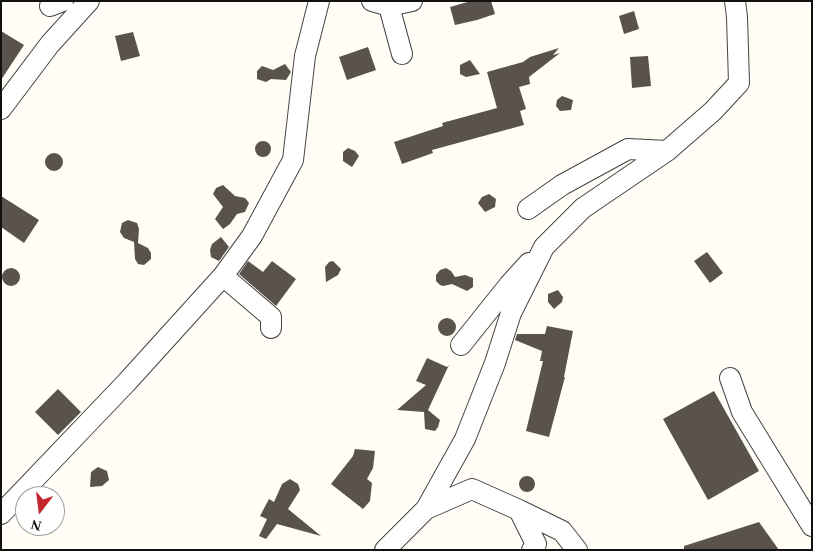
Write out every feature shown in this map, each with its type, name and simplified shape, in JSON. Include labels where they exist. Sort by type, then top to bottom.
[{"type":"street","points":[[1,109],[50,44],[89,1]]},
{"type":"street","points":[[1,514],[127,382],[223,276],[252,236],[293,160],[305,56],[318,1]]},
{"type":"street","points":[[402,54],[380,3],[412,1]]},
{"type":"street","points":[[461,345],[508,285],[584,208],[667,151],[713,111],[739,83],[735,1]]},
{"type":"street","points":[[528,209],[562,185],[628,149],[667,151]]},
{"type":"street","points":[[385,550],[426,509],[465,439],[495,363],[511,313],[544,247]]},
{"type":"street","points":[[223,276],[271,316],[271,328]]},
{"type":"street","points":[[730,378],[742,412],[812,526]]},
{"type":"street","points":[[426,509],[472,489],[562,531],[577,550]]},
{"type":"street","points":[[518,510],[536,544],[532,550]]},
{"type":"building","points":[[471,1],[491,1],[495,14],[455,25],[450,7]]},
{"type":"building","points":[[634,11],[639,29],[624,34],[619,16]]},
{"type":"building","points":[[1,31],[24,45],[1,80]]},
{"type":"building","points":[[133,32],[140,56],[121,61],[115,36]]},
{"type":"building","points":[[368,47],[376,70],[347,80],[339,57]]},
{"type":"building","points":[[559,48],[553,55],[560,53],[529,77],[530,84],[519,87],[526,109],[520,111],[524,125],[432,150],[433,153],[402,164],[394,142],[443,126],[442,123],[497,108],[487,72],[523,62],[530,57]]},
{"type":"building","points":[[648,56],[651,86],[632,88],[630,57]]},
{"type":"building","points":[[470,60],[480,74],[466,77],[460,74],[460,65]]},
{"type":"building","points":[[285,64],[291,72],[286,80],[271,79],[266,82],[257,79],[257,71],[262,66],[273,70]]},
{"type":"building","points":[[562,96],[573,100],[571,110],[560,111],[556,106],[557,100]]},
{"type":"building","points":[[263,141],[269,143],[271,149],[269,155],[263,157],[257,155],[255,149],[257,143]]},
{"type":"building","points":[[348,148],[355,151],[359,156],[352,167],[343,161],[343,152]]},
{"type":"building","points":[[54,153],[60,156],[63,162],[60,168],[54,171],[48,168],[45,162],[48,156]]},
{"type":"building","points":[[223,185],[235,196],[245,198],[249,203],[245,212],[237,214],[230,224],[223,229],[215,219],[223,207],[213,194],[216,188]]},
{"type":"building","points":[[489,194],[496,199],[495,207],[485,212],[478,203],[482,197]]},
{"type":"building","points":[[1,196],[39,220],[24,243],[1,227]]},
{"type":"building","points":[[128,220],[137,223],[139,229],[138,243],[148,248],[151,253],[151,259],[144,265],[138,264],[135,259],[134,242],[124,238],[120,232],[122,223]]},
{"type":"building","points":[[221,237],[229,247],[219,261],[211,257],[210,250],[212,244]]},
{"type":"building","points":[[707,252],[723,273],[710,283],[694,261]]},
{"type":"building","points":[[248,261],[263,272],[272,261],[296,279],[276,306],[239,274]]},
{"type":"building","points":[[333,261],[341,269],[338,275],[326,282],[325,267],[329,262]]},
{"type":"building","points":[[11,268],[17,271],[20,277],[17,283],[11,286],[5,283],[2,277],[5,271]]},
{"type":"building","points":[[446,268],[455,277],[465,275],[473,278],[473,287],[467,291],[452,284],[440,285],[436,281],[436,275],[440,270]]},
{"type":"building","points":[[558,290],[563,297],[562,302],[554,309],[548,302],[548,294]]},
{"type":"building","points":[[447,318],[453,321],[456,327],[453,333],[447,336],[441,333],[438,327],[441,321]]},
{"type":"building","points":[[547,326],[573,331],[565,377],[549,437],[526,431],[543,361],[540,361],[542,351],[515,340],[517,334],[545,334]]},
{"type":"building","points":[[427,358],[447,367],[449,365],[428,410],[440,420],[435,431],[425,429],[424,412],[397,410],[426,385],[416,381]]},
{"type":"building","points":[[58,389],[81,412],[58,435],[35,412]]},
{"type":"building","points":[[714,391],[759,471],[708,500],[663,419]]},
{"type":"building","points":[[355,449],[375,451],[373,468],[367,479],[372,483],[370,501],[363,509],[331,484],[353,456]]},
{"type":"building","points":[[98,467],[107,471],[109,480],[102,486],[90,487],[91,472]]},
{"type":"building","points":[[527,476],[533,478],[535,484],[533,490],[527,492],[521,490],[519,484],[521,478]]},
{"type":"building","points":[[290,479],[298,484],[300,490],[288,509],[321,536],[277,524],[266,539],[259,536],[267,519],[260,516],[269,499],[274,502],[282,484]]},
{"type":"building","points":[[759,522],[779,550],[684,550],[684,546]]}]
